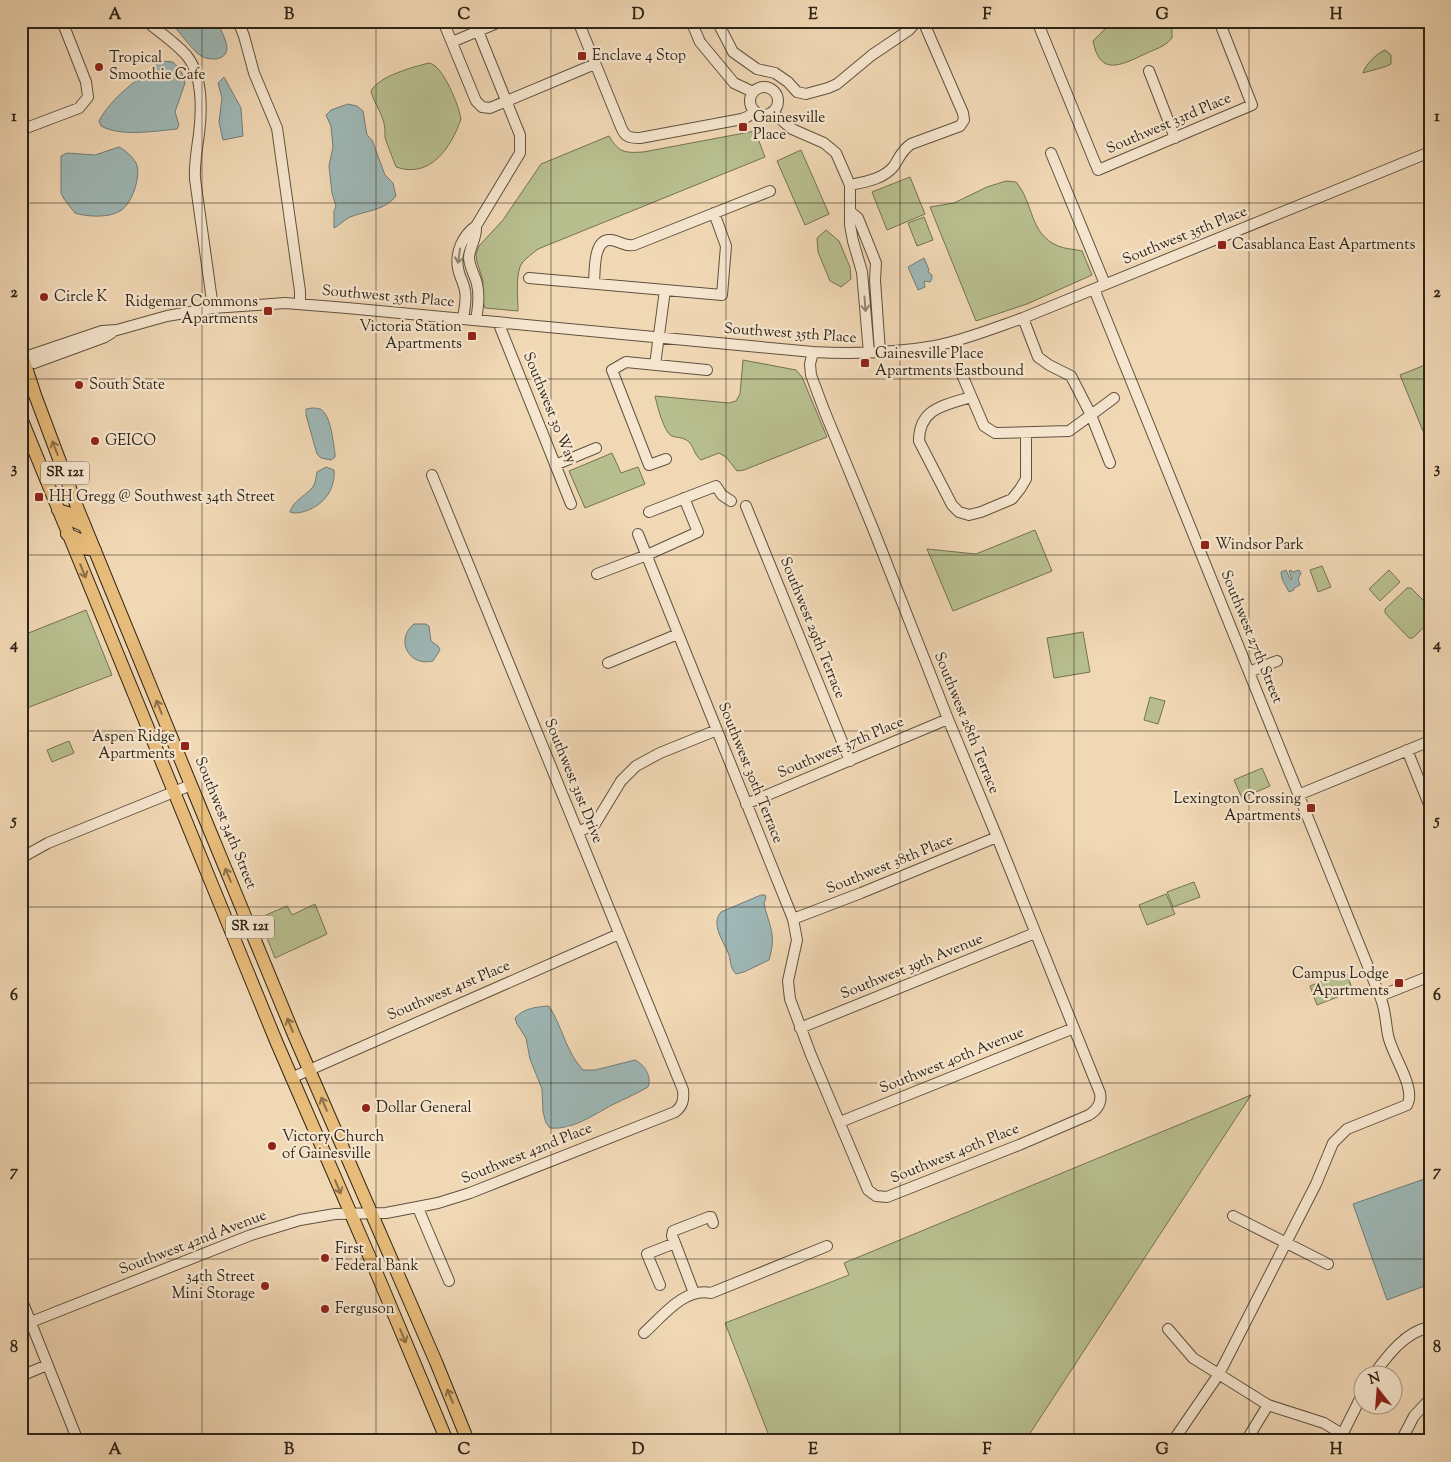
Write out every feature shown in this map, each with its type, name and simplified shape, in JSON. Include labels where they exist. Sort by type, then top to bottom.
[{"type":"main road","name":"Southwest 34th Street","points":[[22,358],[85,526],[191,785],[309,1070],[436,1362],[468,1441]]},
{"type":"main road","name":"SR 121","points":[[21,418],[291,1078],[447,1441]]},
{"type":"main road","points":[[58,510],[68,513],[72,520],[85,526]]},
{"type":"main road","points":[[68,534],[80,540],[83,548],[95,550]]},
{"type":"street","points":[[23,130],[79,108],[88,97],[86,82],[62,21]]},
{"type":"street","points":[[146,21],[186,54],[196,70],[201,116],[194,168],[213,308]]},
{"type":"street","points":[[238,21],[254,73],[277,128],[300,291],[300,304]]},
{"type":"street","points":[[443,21],[479,106],[486,108],[595,64]]},
{"type":"street","points":[[452,42],[502,21]]},
{"type":"street","points":[[578,21],[620,127],[628,137],[640,138],[742,119],[748,117],[754,111]]},
{"type":"street","points":[[690,21],[700,42],[734,83],[753,92]]},
{"type":"street","points":[[717,21],[733,52],[757,69],[775,73],[782,77],[797,92],[806,94],[837,84],[872,55],[909,30],[917,21]]},
{"type":"street","points":[[850,185],[884,175],[894,166],[904,149],[911,144],[960,126],[964,120],[963,113],[923,21]]},
{"type":"street","name":"Southwest 33rd Place","points":[[1037,21],[1098,170],[1252,104],[1219,21]]},
{"type":"street","points":[[463,319],[465,290],[458,270],[457,256],[463,240],[476,226],[520,153],[520,135],[478,31]]},
{"type":"street","points":[[1149,71],[1175,138]]},
{"type":"street","points":[[773,90],[782,77]]},
{"type":"street","points":[[764,87],[773,90],[778,99],[778,104],[772,112],[764,115],[754,111],[750,101],[753,92],[764,87]]},
{"type":"street","points":[[772,112],[792,129],[824,144],[836,153],[850,185],[850,225],[875,280]]},
{"type":"street","name":"Southwest 35th Place","points":[[22,358],[34,362],[105,337],[117,330],[167,316],[213,308],[262,304],[300,304],[813,352],[869,353],[936,346],[969,337],[1023,318],[1430,152]]},
{"type":"street","points":[[1051,154],[1106,284]]},
{"type":"street","points":[[594,284],[597,249],[602,242],[612,240],[625,245],[634,245],[770,191]]},
{"type":"street","points":[[851,212],[858,218],[876,263],[875,280],[880,352]]},
{"type":"street","points":[[529,278],[722,296],[726,246],[714,213]]},
{"type":"street","points":[[476,226],[477,234],[469,257],[469,263],[478,291],[476,320]]},
{"type":"street","points":[[862,255],[869,353]]},
{"type":"street","name":"Southwest 27th Street","points":[[1094,289],[1380,996],[1386,1014],[1388,1036],[1409,1088],[1410,1099],[1407,1105],[1347,1129],[1333,1143],[1316,1184],[1219,1374],[1173,1441]]},
{"type":"street","points":[[465,290],[478,291]]},
{"type":"street","points":[[656,365],[665,290]]},
{"type":"street","points":[[1023,318],[1038,357],[1071,376],[1091,415],[1110,463]]},
{"type":"street","name":"Southwest 30 Way","points":[[498,322],[571,504]]},
{"type":"street","name":"Southwest 28th Terrace","points":[[813,352],[810,364],[811,376],[1100,1093],[1100,1103]]},
{"type":"street","points":[[666,459],[649,465],[612,370],[626,362],[706,370]]},
{"type":"street","points":[[960,370],[984,426],[995,433],[1026,434],[1069,431],[1114,398]]},
{"type":"street","points":[[971,397],[937,408],[923,420],[919,430],[919,441],[952,504],[959,512],[969,515],[1012,499],[1026,479],[1026,434]]},
{"type":"street","points":[[555,465],[596,448]]},
{"type":"street","name":"Southwest 31st Drive","points":[[432,475],[682,1090],[683,1099]]},
{"type":"street","points":[[649,512],[716,486],[722,495],[731,501]]},
{"type":"street","points":[[597,574],[647,555],[698,532],[684,498]]},
{"type":"street","name":"Southwest 29th Terrace","points":[[746,506],[850,761]]},
{"type":"street","name":"Southwest 30th Terrace","points":[[638,534],[793,919],[797,940],[788,980],[790,999],[800,1028]]},
{"type":"street","points":[[608,663],[678,634]]},
{"type":"street","points":[[1249,672],[1277,660]]},
{"type":"street","name":"Southwest 37th Place","points":[[746,804],[948,719]]},
{"type":"street","points":[[578,832],[595,824],[620,781],[636,766],[660,753],[716,730]]},
{"type":"street","points":[[1298,795],[1430,741]]},
{"type":"street","points":[[1406,750],[1430,807]]},
{"type":"street","points":[[21,858],[48,843],[191,785]]},
{"type":"street","name":"Southwest 38th Place","points":[[793,919],[997,837]]},
{"type":"street","name":"Southwest 39th Avenue","points":[[800,1028],[1035,933]]},
{"type":"street","name":"Southwest 41st Place","points":[[291,1078],[619,934]]},
{"type":"street","points":[[1380,996],[1430,976]]},
{"type":"street","name":"Southwest 40th Place","points":[[800,1028],[868,1190],[872,1195],[882,1198],[1019,1145],[1089,1115],[1096,1110],[1100,1103]]},
{"type":"street","name":"Southwest 40th Avenue","points":[[840,1122],[1074,1028]]},
{"type":"street","name":"Southwest 42nd Place","points":[[371,1213],[386,1213],[438,1204],[470,1193],[675,1112],[682,1106],[683,1099]]},
{"type":"street","points":[[418,1208],[449,1281]]},
{"type":"street","name":"Southwest 42nd Avenue","points":[[31,1322],[251,1235],[300,1220],[335,1214],[371,1213]]},
{"type":"street","points":[[1233,1216],[1285,1244],[1328,1264]]},
{"type":"street","points":[[694,1293],[672,1236],[673,1231],[709,1217],[713,1223]]},
{"type":"street","points":[[660,1285],[647,1254],[675,1243]]},
{"type":"street","points":[[644,1333],[674,1305],[694,1293],[703,1291],[711,1293],[827,1246]]},
{"type":"street","points":[[21,1298],[78,1441]]},
{"type":"street","points":[[1381,1364],[1390,1352],[1420,1329],[1430,1328]]},
{"type":"street","points":[[1168,1329],[1193,1358],[1268,1405],[1324,1423],[1341,1437],[1354,1411]]},
{"type":"street","points":[[21,1376],[48,1365]]},
{"type":"street","points":[[1401,1441],[1414,1416],[1430,1399]]},
{"type":"street","points":[[1246,1441],[1268,1405]]},
{"type":"green space","points":[[1125,21],[1168,21],[1172,26],[1172,38],[1163,46],[1128,62],[1113,65],[1106,64],[1096,52],[1093,41],[1106,28]]},
{"type":"green space","points":[[1385,50],[1391,55],[1391,64],[1363,73],[1366,66]]},
{"type":"green space","points":[[429,63],[434,65],[445,78],[454,96],[461,119],[445,150],[429,165],[419,169],[408,170],[396,167],[385,139],[383,120],[371,91],[381,81],[389,77]]},
{"type":"green space","points":[[755,131],[765,157],[538,249],[522,263],[518,273],[518,311],[485,308],[482,298],[483,281],[476,254],[479,246],[503,220],[541,164],[609,136],[616,146],[623,151],[643,152]]},
{"type":"green space","points":[[801,150],[829,214],[805,225],[777,161]]},
{"type":"green space","points":[[910,177],[925,214],[887,230],[872,192]]},
{"type":"green space","points":[[1006,181],[1016,182],[1022,190],[1042,234],[1058,246],[1082,251],[1092,275],[1027,304],[976,321],[930,207],[954,203],[987,187]]},
{"type":"green space","points":[[924,217],[933,240],[917,246],[908,223]]},
{"type":"green space","points":[[826,230],[839,241],[850,267],[851,279],[841,287],[830,281],[818,252],[817,238]]},
{"type":"green space","points":[[743,360],[796,370],[802,377],[827,437],[744,470],[737,471],[726,457],[719,453],[701,460],[688,441],[669,434],[661,418],[655,396],[729,403],[736,401],[740,394]]},
{"type":"green space","points":[[1430,363],[1430,448],[1400,375]]},
{"type":"green space","points":[[612,453],[621,473],[638,467],[645,484],[585,508],[569,471]]},
{"type":"green space","points":[[1035,530],[1052,571],[953,611],[927,549],[976,554]]},
{"type":"green space","points":[[1322,566],[1331,587],[1318,592],[1310,570]]},
{"type":"green space","points":[[1389,570],[1400,582],[1380,601],[1369,589]]},
{"type":"green space","points":[[1407,588],[1411,588],[1430,607],[1430,621],[1413,638],[1409,638],[1385,613],[1385,609]]},
{"type":"green space","points":[[86,610],[112,675],[27,708],[21,693],[21,636]]},
{"type":"green space","points":[[1083,632],[1090,672],[1054,678],[1047,638]]},
{"type":"green space","points":[[1150,697],[1165,701],[1158,724],[1144,720]]},
{"type":"green space","points":[[69,741],[74,753],[52,762],[47,750]]},
{"type":"green space","points":[[1262,768],[1270,786],[1242,798],[1234,780]]},
{"type":"green space","points":[[1194,882],[1200,897],[1173,907],[1167,892]]},
{"type":"green space","points":[[1166,894],[1175,914],[1147,925],[1139,905]]},
{"type":"green space","points":[[315,904],[327,934],[275,958],[259,918],[287,906],[292,915]]},
{"type":"green space","points":[[1346,972],[1353,991],[1317,1005],[1310,986]]},
{"type":"green space","points":[[1251,1095],[1025,1441],[771,1441],[725,1323],[849,1275],[844,1263]]},
{"type":"water","points":[[170,21],[217,21],[226,43],[226,53],[216,59],[203,57],[194,50]]},
{"type":"water","points":[[162,61],[173,62],[181,71],[185,83],[175,112],[179,125],[177,129],[128,132],[101,126],[99,121],[111,103]]},
{"type":"water","points":[[224,77],[241,108],[243,136],[223,140],[219,122],[222,98],[218,83]]},
{"type":"water","points":[[348,104],[357,106],[363,111],[367,135],[372,140],[385,175],[393,183],[396,196],[387,204],[375,210],[350,217],[334,228],[334,211],[336,206],[332,193],[329,166],[333,147],[331,126],[326,115],[331,110]]},
{"type":"water","points":[[119,147],[133,158],[138,168],[135,189],[128,203],[120,211],[110,215],[92,216],[75,213],[61,193],[61,156],[67,153],[95,155]]},
{"type":"water","points":[[924,258],[932,278],[930,282],[924,281],[925,287],[918,290],[908,267]]},
{"type":"water","points":[[306,409],[320,409],[327,416],[335,453],[335,457],[331,460],[321,458],[317,454],[306,415]]},
{"type":"water","points":[[326,467],[334,470],[334,473],[331,488],[326,497],[310,509],[299,513],[290,512],[296,502],[313,486],[317,472]]},
{"type":"water","points":[[1286,570],[1290,579],[1292,579],[1290,570],[1293,572],[1299,570],[1301,573],[1298,579],[1300,585],[1289,592],[1282,579],[1281,572]]},
{"type":"water","points":[[414,624],[426,624],[429,626],[431,641],[440,650],[433,661],[424,662],[417,660],[407,650],[405,637],[408,630]]},
{"type":"water","points":[[765,895],[766,898],[764,903],[772,936],[769,960],[736,974],[717,927],[718,917],[721,912]]},
{"type":"water","points":[[549,1006],[572,1055],[583,1070],[595,1070],[635,1060],[647,1072],[649,1079],[648,1087],[575,1124],[567,1127],[550,1128],[546,1123],[543,1112],[542,1089],[530,1059],[526,1038],[515,1018],[526,1010]]},
{"type":"water","points":[[1430,1177],[1430,1284],[1387,1300],[1353,1204]]},
{"type":"place","name":"Enclave 4 Stop","points":[[582,56]]},
{"type":"place","name":"Tropical Smoothie Cafe","points":[[99,67]]},
{"type":"place","name":"Gainesville Place","points":[[743,127]]},
{"type":"place","name":"Casablanca East Apartments","points":[[1222,245]]},
{"type":"place","name":"Circle K","points":[[44,297]]},
{"type":"place","name":"Ridgemar Commons Apartments","points":[[268,311]]},
{"type":"place","name":"Victoria Station Apartments","points":[[472,336]]},
{"type":"place","name":"Gainesville Place Apartments Eastbound","points":[[865,363]]},
{"type":"place","name":"South State","points":[[79,385]]},
{"type":"place","name":"GEICO","points":[[95,441]]},
{"type":"place","name":"HH Gregg @ Southwest 34th Street","points":[[39,497]]},
{"type":"place","name":"Windsor Park","points":[[1205,545]]},
{"type":"place","name":"Aspen Ridge Apartments","points":[[185,746]]},
{"type":"place","name":"Lexington Crossing Apartments","points":[[1311,808]]},
{"type":"place","name":"Campus Lodge Apartments","points":[[1399,983]]},
{"type":"place","name":"Dollar General","points":[[366,1108]]},
{"type":"place","name":"Victory Church of Gainesville","points":[[272,1146]]},
{"type":"place","name":"First Federal Bank","points":[[325,1258]]},
{"type":"place","name":"34th Street Mini Storage","points":[[265,1286]]},
{"type":"place","name":"Ferguson","points":[[325,1309]]}]
